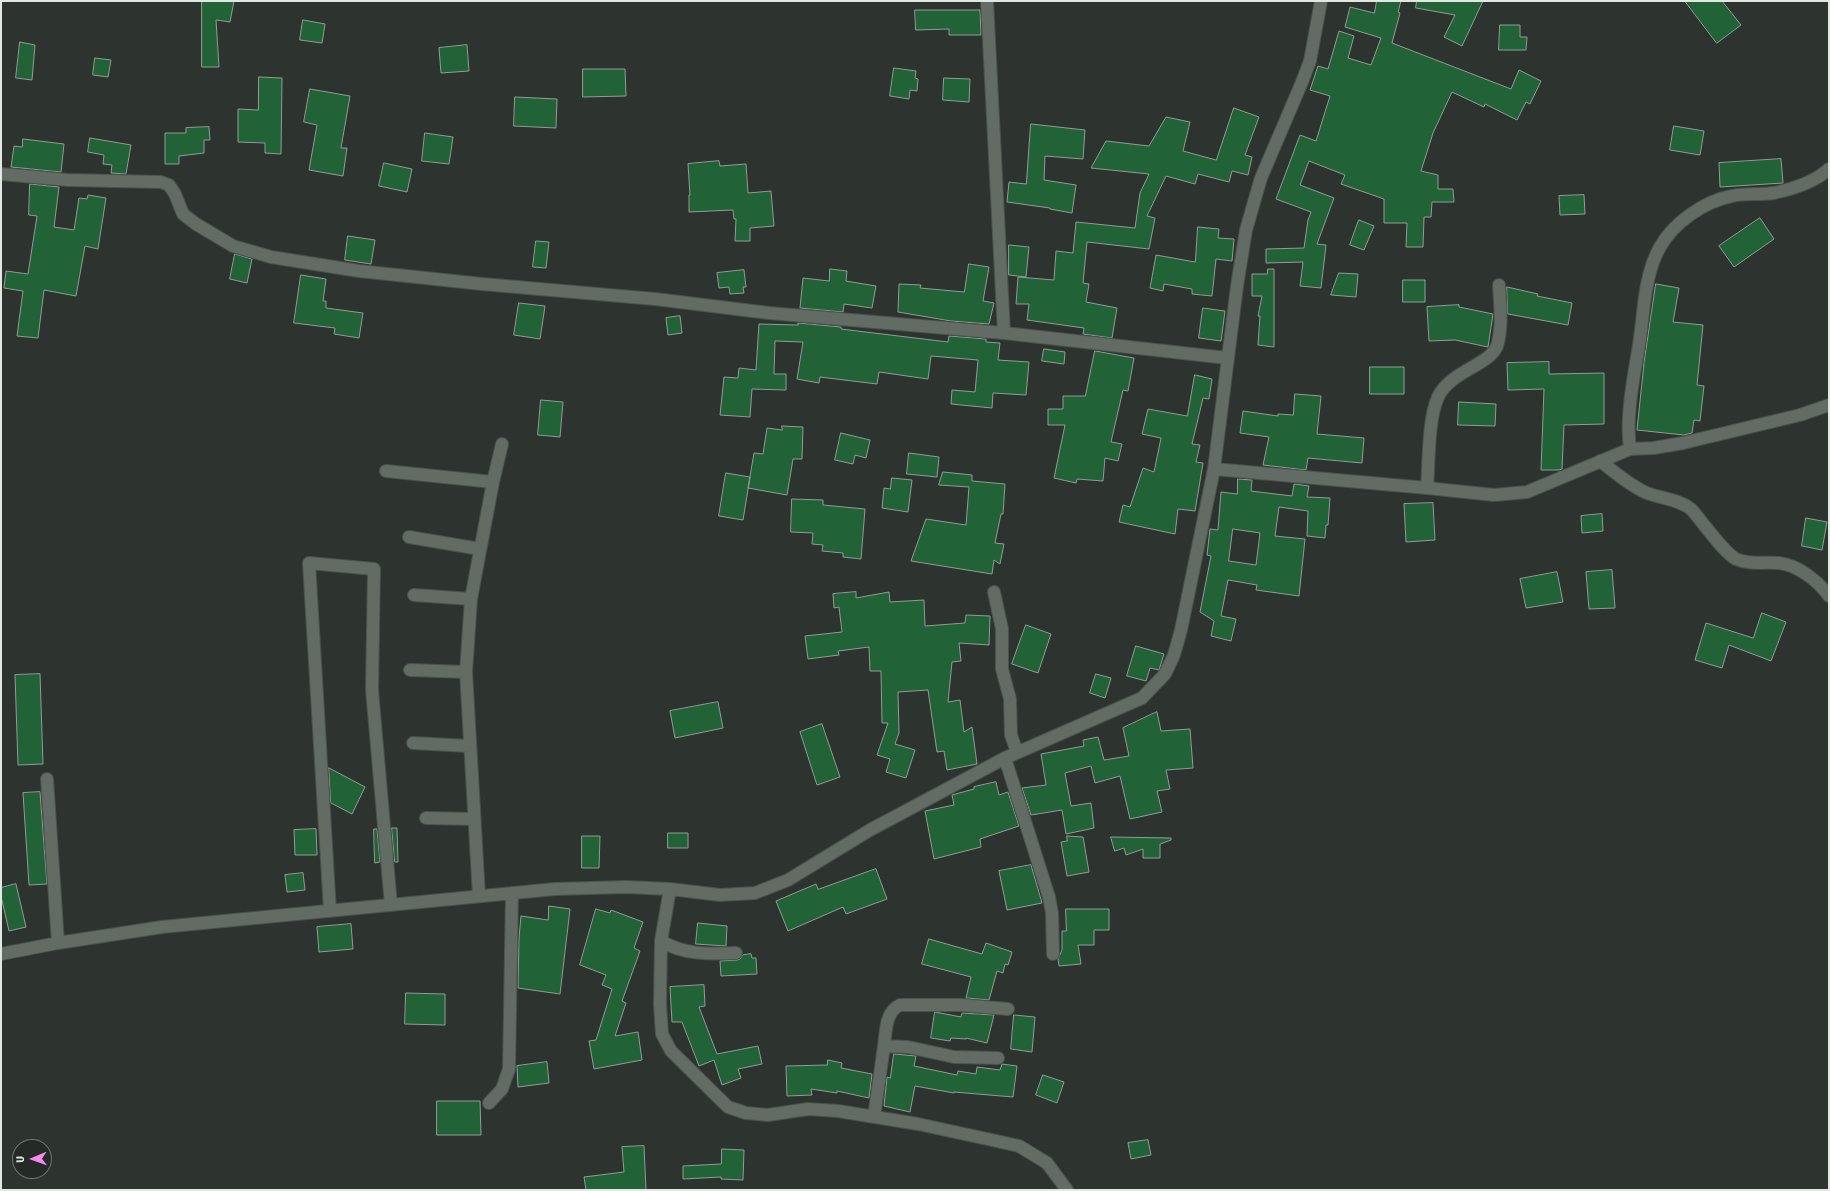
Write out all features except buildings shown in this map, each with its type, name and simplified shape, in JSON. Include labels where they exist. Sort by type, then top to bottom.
[{"type":"street","points":[[987,1],[1004,333]]},
{"type":"street","points":[[1,954],[58,943],[162,927],[512,893],[605,886],[670,889],[736,895],[755,893],[788,880],[870,830],[1005,758],[1142,698],[1165,674],[1174,655],[1181,630],[1214,469],[1241,255],[1254,199],[1310,61],[1321,1]]},
{"type":"street","points":[[1630,449],[1628,436],[1632,389],[1653,262],[1660,246],[1675,226],[1697,209],[1732,196],[1774,193],[1804,184],[1822,176],[1829,169]]},
{"type":"street","points":[[1,174],[68,180],[161,182],[169,185],[175,194],[183,214],[196,224],[233,246],[272,257],[359,270],[482,284],[655,299],[769,313],[1004,333],[1227,358]]},
{"type":"street","points":[[1427,488],[1433,416],[1438,396],[1450,380],[1485,359],[1497,347],[1500,326],[1499,285]]},
{"type":"street","points":[[1214,469],[1494,495],[1527,492],[1630,449],[1654,448],[1683,443],[1828,407]]},
{"type":"street","points":[[478,896],[466,672],[471,599],[493,482],[502,444]]},
{"type":"street","points":[[1600,461],[1637,488],[1682,502],[1692,508],[1734,558],[1747,563],[1779,563],[1791,567],[1815,580],[1829,596]]},
{"type":"street","points":[[386,471],[493,482]]},
{"type":"street","points":[[409,537],[480,549]]},
{"type":"street","points":[[330,911],[309,563],[374,570],[372,690],[391,905]]},
{"type":"street","points":[[994,592],[1002,629],[1002,669],[1010,699],[1011,735],[1017,752]]},
{"type":"street","points":[[414,595],[471,599]]},
{"type":"street","points":[[410,670],[466,672]]},
{"type":"street","points":[[413,743],[469,746]]},
{"type":"street","points":[[1005,758],[1049,897],[1052,913],[1053,954]]},
{"type":"street","points":[[47,779],[58,943]]},
{"type":"street","points":[[426,818],[474,819]]},
{"type":"street","points":[[670,889],[661,941],[660,1020],[662,1034],[671,1050],[728,1107],[746,1113],[768,1115],[808,1109],[838,1111],[918,1124],[1019,1146],[1047,1163],[1067,1190]]},
{"type":"street","points":[[489,1103],[502,1089],[509,1069],[512,893]]},
{"type":"street","points":[[661,941],[686,952],[713,954],[736,953]]},
{"type":"street","points":[[874,1117],[884,1046],[890,1013],[893,1008],[900,1005],[961,1005],[1008,1008]]},
{"type":"street","points":[[884,1046],[908,1047],[954,1057],[998,1058]]}]
